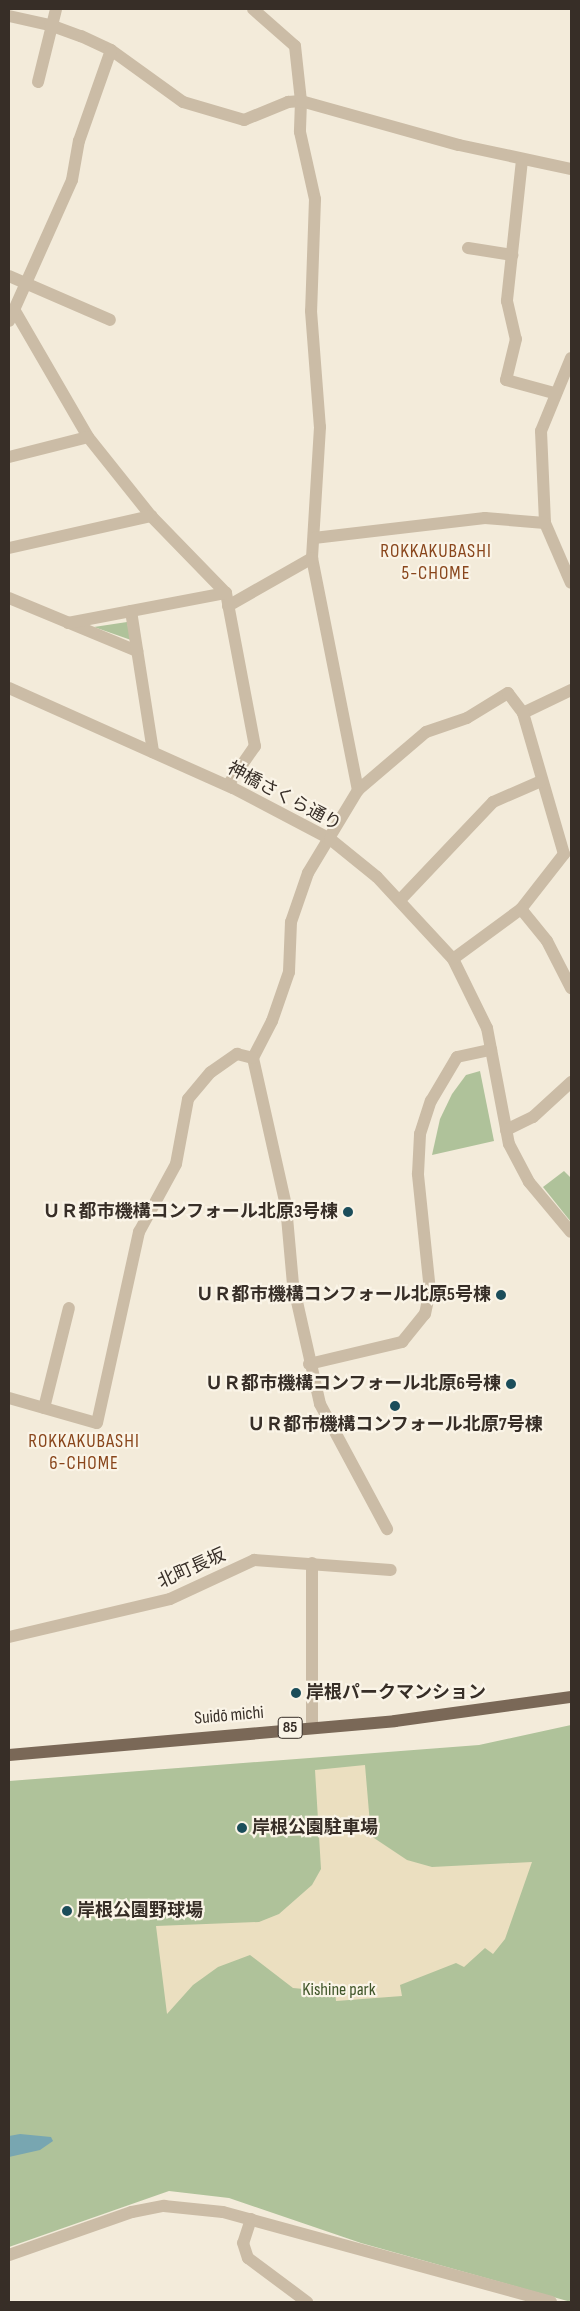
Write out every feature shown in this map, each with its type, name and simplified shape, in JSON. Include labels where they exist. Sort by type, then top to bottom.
[{"type":"main road","name":"Suidō michi","points":[[9,1755],[312,1726],[395,1721],[571,1697]]},
{"type":"street","points":[[38,82],[50,25],[56,9]]},
{"type":"street","points":[[253,9],[295,46],[301,101],[300,132],[315,199],[311,311],[320,426],[312,558],[358,790]]},
{"type":"street","points":[[9,16],[50,25],[111,50],[183,102],[244,120],[288,102],[301,101],[522,160],[571,170]]},
{"type":"street","points":[[111,50],[79,141],[72,180],[24,282],[12,316],[88,437],[151,516],[227,600],[255,746],[228,785]]},
{"type":"street","points":[[522,160],[507,301],[516,338],[506,380],[554,393]]},
{"type":"street","points":[[468,248],[512,255]]},
{"type":"street","points":[[9,276],[110,320]]},
{"type":"street","points":[[571,358],[554,393],[541,431],[545,524],[571,583]]},
{"type":"street","points":[[9,457],[88,437]]},
{"type":"street","points":[[9,548],[151,516]]},
{"type":"street","points":[[314,538],[485,518],[545,524]]},
{"type":"street","points":[[68,623],[130,611],[227,600],[312,558]]},
{"type":"street","points":[[9,598],[137,651]]},
{"type":"street","points":[[130,611],[153,752]]},
{"type":"street","name":"神橋さくら通り","points":[[9,688],[228,785],[330,839],[377,877],[453,959],[487,1028],[509,1144],[529,1182],[571,1232]]},
{"type":"street","points":[[523,713],[571,690]]},
{"type":"street","points":[[387,1529],[327,1418],[309,1364],[294,1284],[286,1206],[253,1058],[272,1021],[289,972],[291,922],[305,881],[358,790],[426,732],[474,715],[508,693],[523,713],[564,854],[521,909],[453,959]]},
{"type":"street","points":[[400,900],[493,802],[542,781]]},
{"type":"street","points":[[521,909],[547,941],[571,988]]},
{"type":"street","points":[[309,1364],[402,1342],[425,1314],[430,1291],[418,1174],[420,1134],[431,1101],[457,1057],[491,1050]]},
{"type":"street","points":[[9,1398],[98,1424],[139,1232],[176,1164],[188,1099],[211,1072],[237,1054],[253,1058]]},
{"type":"street","points":[[506,1130],[533,1116],[571,1082]]},
{"type":"street","points":[[44,1408],[69,1308]]},
{"type":"street","name":"北町長坂","points":[[9,1637],[162,1601],[254,1560],[391,1570]]},
{"type":"street","points":[[312,1563],[312,1726]]},
{"type":"street","points":[[9,2255],[132,2212],[161,2206],[224,2212],[551,2302]]},
{"type":"street","points":[[251,2219],[243,2242],[248,2258],[307,2302]]},
{"type":"green space","points":[[127,622],[131,640],[94,627]]},
{"type":"green space","points":[[480,1071],[494,1141],[432,1155],[440,1119],[452,1094],[466,1075]]},
{"type":"green space","points":[[564,1171],[571,1178],[571,1222],[543,1187]]},
{"type":"green space","name":"Kishine park","points":[[571,1725],[571,2302],[361,2243],[229,2198],[169,2191],[9,2247],[9,1781],[479,1745]]},
{"type":"shaded area","points":[[365,1765],[371,1836],[407,1860],[432,1867],[532,1862],[505,1939],[493,1954],[485,1948],[464,1967],[456,1963],[400,1985],[402,1996],[336,2001],[335,1992],[293,1988],[250,1955],[218,1967],[193,1985],[167,2014],[156,1926],[259,1922],[279,1914],[312,1885],[321,1869],[315,1770]]},
{"type":"water","points":[[20,2134],[51,2137],[53,2141],[40,2150],[9,2157],[9,2136]]},
{"type":"place","name":"ＵＲ都市機構コンフォール北原3号棟","points":[[348,1212]]},
{"type":"place","name":"ＵＲ都市機構コンフォール北原5号棟","points":[[501,1295]]},
{"type":"place","name":"ＵＲ都市機構コンフォール北原6号棟","points":[[511,1384]]},
{"type":"place","name":"ＵＲ都市機構コンフォール北原7号棟","points":[[395,1406]]},
{"type":"place","name":"岸根パークマンション","points":[[296,1693]]},
{"type":"place","name":"岸根公園駐車場","points":[[242,1828]]},
{"type":"place","name":"岸根公園野球場","points":[[67,1911]]},
{"type":"district","name":"ROKKAKUBASHI 5-CHOME","points":[[436,563]]},
{"type":"district","name":"ROKKAKUBASHI 6-CHOME","points":[[84,1453]]}]
